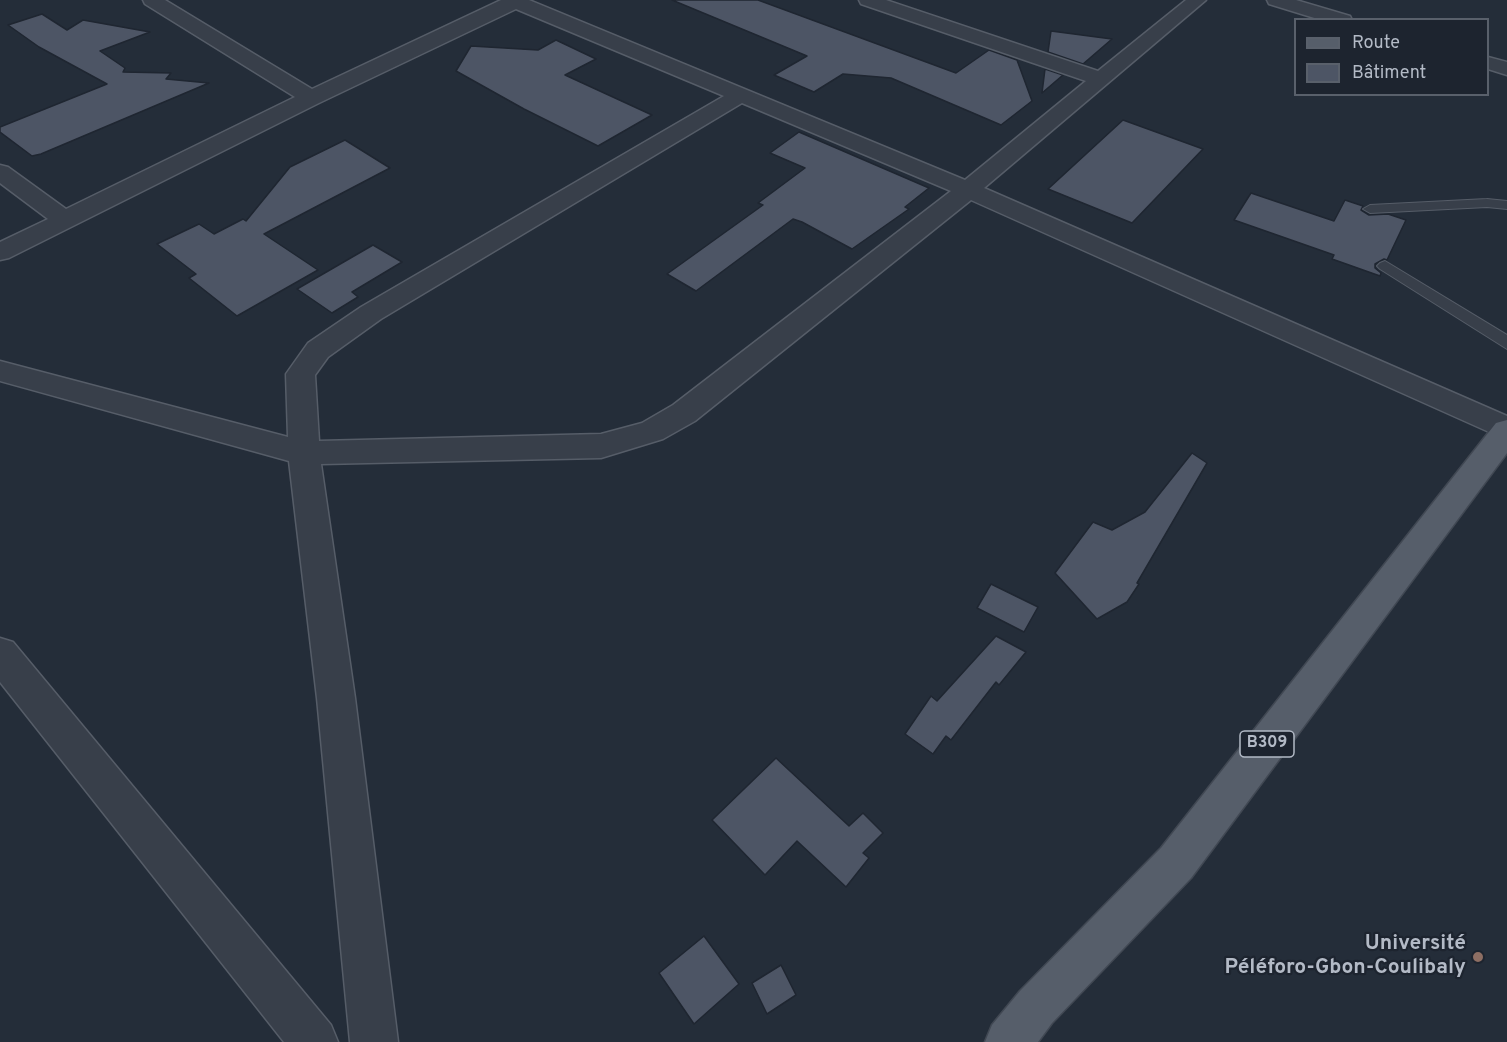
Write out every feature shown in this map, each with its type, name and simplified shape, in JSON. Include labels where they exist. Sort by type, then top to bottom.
[{"type":"main road","name":"B309","points":[[1009,1042],[1036,1007],[1176,863],[1507,430]]},
{"type":"street","points":[[152,0],[311,98]]},
{"type":"street","points":[[868,0],[1101,79]]},
{"type":"street","points":[[0,371],[304,453],[601,446],[652,431],[684,413],[924,226],[1197,0]]},
{"type":"street","points":[[1276,0],[1336,18]]},
{"type":"street","points":[[0,252],[311,98],[515,1],[967,189],[1507,430]]},
{"type":"street","points":[[1489,63],[1507,69]]},
{"type":"street","points":[[374,1042],[336,698],[304,453],[300,375],[318,350],[371,313],[739,96]]},
{"type":"street","points":[[0,172],[65,220]]},
{"type":"street","points":[[0,654],[314,1042]]},
{"type":"lane","points":[[1370,208],[1488,203],[1507,206]]},
{"type":"lane","points":[[1384,266],[1507,343]]},
{"type":"building","points":[[672,0],[758,0],[956,73],[989,50],[1017,60],[1032,101],[1001,125],[891,78],[843,74],[814,92],[774,75],[807,56]]},
{"type":"building","points":[[42,14],[67,30],[83,20],[150,32],[100,51],[125,68],[123,72],[171,73],[166,79],[209,83],[32,156],[0,132],[0,127],[107,84],[39,47],[8,25]]},
{"type":"building","points":[[1051,31],[1112,39],[1083,64],[1048,52]]},
{"type":"building","points":[[556,40],[596,59],[565,75],[652,115],[598,146],[524,109],[456,71],[471,46],[538,50]]},
{"type":"building","points":[[1045,69],[1063,75],[1042,93]]},
{"type":"building","points":[[1123,120],[1203,149],[1132,223],[1048,189]]},
{"type":"building","points":[[799,132],[929,188],[905,207],[909,209],[852,249],[793,219],[696,291],[667,274],[763,205],[758,203],[805,168],[770,153]]},
{"type":"building","points":[[345,140],[390,168],[264,234],[318,270],[237,316],[189,278],[196,274],[157,244],[199,224],[214,234],[243,219],[246,221],[290,167]]},
{"type":"building","points":[[1251,193],[1334,221],[1345,200],[1363,206],[1361,210],[1369,215],[1388,214],[1406,220],[1387,260],[1384,259],[1375,264],[1375,268],[1381,273],[1380,276],[1332,259],[1334,255],[1234,220]]},
{"type":"building","points":[[373,245],[402,262],[352,292],[358,297],[332,313],[297,289]]},
{"type":"building","points":[[1192,453],[1207,463],[1137,583],[1139,584],[1127,602],[1097,619],[1055,573],[1093,522],[1112,530],[1145,512]]},
{"type":"building","points":[[991,584],[1038,607],[1024,632],[977,608]]},
{"type":"building","points":[[996,636],[1026,652],[999,685],[996,682],[951,740],[946,736],[933,754],[905,734],[931,696],[937,701]]},
{"type":"building","points":[[776,758],[849,826],[863,813],[883,833],[863,853],[869,858],[846,887],[797,841],[765,875],[712,820]]},
{"type":"building","points":[[704,936],[739,984],[694,1024],[659,973]]},
{"type":"building","points":[[781,965],[796,995],[767,1014],[752,983]]},
{"type":"place","name":"Université Péléforo-Gbon-Coulibaly","points":[[1478,957]]}]
